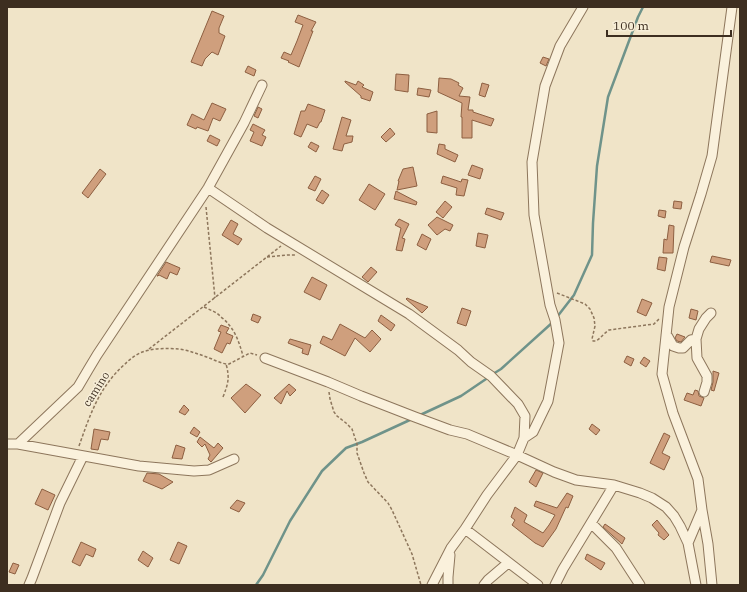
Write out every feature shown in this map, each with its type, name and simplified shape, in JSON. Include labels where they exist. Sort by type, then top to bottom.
[{"type":"street","points":[[524,438],[533,432],[548,401],[559,343],[555,320],[550,305],[534,215],[532,162],[544,86],[560,46],[583,7]]},
{"type":"street","points":[[712,585],[708,544],[698,479],[673,413],[662,374],[669,307],[684,247],[712,156],[732,7]]},
{"type":"street","points":[[18,444],[78,387],[97,355],[208,188],[244,123],[262,85]]},
{"type":"street","points":[[208,188],[267,228],[409,314],[491,376],[518,404],[525,416],[524,438],[517,455],[487,495],[451,548],[432,585]]},
{"type":"street","points":[[704,392],[707,376],[697,358],[696,339],[706,318],[711,313]]},
{"type":"street","points":[[666,335],[673,346],[679,348],[683,348],[691,340],[696,339]]},
{"type":"street","points":[[265,358],[415,417],[450,430],[467,434],[576,480],[614,485],[652,498],[666,507],[674,516],[688,543],[696,585]]},
{"type":"street","points":[[7,444],[18,444],[139,466],[194,471],[209,470],[234,459]]},
{"type":"street","points":[[29,585],[79,455]]},
{"type":"street","points":[[555,585],[563,569],[614,485]]},
{"type":"street","points":[[688,543],[702,510]]},
{"type":"street","points":[[591,523],[616,548],[640,585]]},
{"type":"street","points":[[465,529],[538,585]]},
{"type":"street","points":[[448,585],[451,548]]},
{"type":"street","points":[[484,585],[508,563]]},
{"type":"path","points":[[206,207],[215,298]]},
{"type":"path","points":[[147,350],[288,241]]},
{"type":"path","points":[[267,257],[286,254],[297,255]]},
{"type":"path","points":[[547,289],[585,304],[590,309],[594,318],[595,326],[592,339],[593,341],[601,338],[605,332],[609,330],[654,324],[662,317],[669,307]]},
{"type":"path","points":[[204,307],[221,316],[231,328],[239,341],[243,356]]},
{"type":"path","name":"camino","points":[[79,455],[91,413],[109,380],[130,359],[147,350],[171,349],[188,351],[226,364]]},
{"type":"path","points":[[223,397],[228,386],[229,378],[226,364],[229,364],[250,353],[265,358]]},
{"type":"path","points":[[328,382],[330,399],[334,412],[352,429],[357,444],[357,453],[364,473],[368,482],[388,503],[392,510],[412,554],[421,585]]},
{"type":"building","points":[[212,11],[224,16],[219,28],[219,33],[225,36],[218,55],[212,52],[205,59],[202,66],[191,62]]},
{"type":"building","points":[[298,15],[316,22],[311,31],[313,31],[299,67],[281,58],[284,52],[291,55],[297,41],[303,25],[295,22]]},
{"type":"building","points":[[543,57],[549,59],[546,66],[540,63]]},
{"type":"building","points":[[248,66],[256,70],[254,76],[245,72]]},
{"type":"building","points":[[396,74],[409,75],[408,92],[395,90]]},
{"type":"building","points":[[439,78],[451,79],[459,83],[458,85],[463,88],[459,96],[470,97],[468,110],[473,110],[473,112],[494,119],[491,126],[472,120],[472,138],[462,138],[462,103],[438,92]]},
{"type":"building","points":[[345,81],[356,85],[358,81],[364,85],[362,87],[373,92],[370,101],[361,98],[361,96]]},
{"type":"building","points":[[482,83],[489,85],[485,97],[479,95]]},
{"type":"building","points":[[418,88],[431,90],[429,97],[417,95]]},
{"type":"building","points":[[212,103],[226,109],[220,121],[213,118],[208,131],[197,127],[196,129],[187,125],[192,114],[204,120]]},
{"type":"building","points":[[308,104],[325,110],[321,122],[317,128],[307,124],[301,137],[294,134],[301,111],[305,111]]},
{"type":"building","points":[[258,107],[262,109],[258,118],[254,116]]},
{"type":"building","points":[[437,111],[437,133],[427,132],[427,114]]},
{"type":"building","points":[[342,117],[351,120],[346,136],[353,136],[352,142],[344,144],[342,151],[333,149]]},
{"type":"building","points":[[253,124],[265,130],[262,135],[266,137],[262,146],[250,141],[254,132],[250,130]]},
{"type":"building","points":[[390,128],[395,134],[386,142],[381,137]]},
{"type":"building","points":[[210,135],[220,140],[217,146],[207,141]]},
{"type":"building","points":[[311,142],[319,146],[316,152],[308,147]]},
{"type":"building","points":[[439,144],[445,145],[445,149],[458,155],[455,162],[437,154]]},
{"type":"building","points":[[472,165],[483,169],[480,179],[468,175]]},
{"type":"building","points":[[413,167],[417,186],[397,190],[398,181],[403,169]]},
{"type":"building","points":[[100,169],[106,174],[88,198],[82,193]]},
{"type":"building","points":[[315,176],[321,179],[315,191],[308,188]]},
{"type":"building","points":[[443,176],[461,182],[462,179],[468,180],[464,196],[456,195],[457,188],[441,183]]},
{"type":"building","points":[[369,184],[385,194],[375,210],[359,200]]},
{"type":"building","points":[[322,190],[329,195],[323,204],[316,200]]},
{"type":"building","points":[[396,191],[417,202],[416,205],[394,199]]},
{"type":"building","points":[[445,201],[452,207],[443,218],[436,212]]},
{"type":"building","points":[[674,201],[682,202],[681,209],[673,208]]},
{"type":"building","points":[[487,208],[504,213],[501,220],[485,214]]},
{"type":"building","points":[[659,210],[666,211],[665,218],[658,216]]},
{"type":"building","points":[[437,217],[453,225],[450,231],[445,229],[437,235],[428,225]]},
{"type":"building","points":[[399,219],[409,224],[402,238],[405,239],[402,251],[396,250],[401,228],[395,225]]},
{"type":"building","points":[[231,220],[238,224],[233,234],[242,239],[238,245],[222,235]]},
{"type":"building","points":[[669,225],[674,226],[673,253],[663,253],[664,239],[667,240]]},
{"type":"building","points":[[478,233],[488,235],[485,248],[476,246]]},
{"type":"building","points":[[422,234],[431,239],[426,250],[417,245]]},
{"type":"building","points":[[712,256],[731,260],[729,266],[710,262]]},
{"type":"building","points":[[659,257],[667,258],[665,271],[657,269]]},
{"type":"building","points":[[166,262],[180,268],[177,275],[170,272],[167,279],[159,275],[157,276]]},
{"type":"building","points":[[371,267],[377,272],[368,282],[362,277]]},
{"type":"building","points":[[312,277],[327,285],[320,300],[304,292]]},
{"type":"building","points":[[407,298],[428,307],[422,313],[406,299]]},
{"type":"building","points":[[642,299],[652,303],[646,316],[637,312]]},
{"type":"building","points":[[462,308],[471,311],[466,326],[457,323]]},
{"type":"building","points":[[691,309],[698,311],[696,320],[689,318]]},
{"type":"building","points":[[253,314],[261,317],[258,323],[251,320]]},
{"type":"building","points":[[381,315],[395,325],[391,331],[378,321]]},
{"type":"building","points":[[340,324],[365,338],[372,330],[381,339],[370,352],[355,338],[345,356],[320,343],[323,336],[332,340]]},
{"type":"building","points":[[221,325],[229,328],[226,333],[233,336],[230,344],[227,343],[222,353],[214,349],[221,332],[218,331]]},
{"type":"building","points":[[677,334],[685,337],[681,342],[677,341],[675,338]]},
{"type":"building","points":[[290,339],[311,345],[308,355],[302,353],[303,349],[288,343]]},
{"type":"building","points":[[627,356],[634,359],[631,366],[624,362]]},
{"type":"building","points":[[644,357],[650,361],[646,367],[640,363]]},
{"type":"building","points":[[713,371],[719,373],[714,391],[711,390]]},
{"type":"building","points":[[246,384],[261,395],[245,413],[231,398]]},
{"type":"building","points":[[289,384],[296,390],[290,396],[287,391],[281,404],[274,398]]},
{"type":"building","points":[[695,390],[698,391],[699,396],[704,398],[701,406],[684,400],[687,393],[693,395]]},
{"type":"building","points":[[184,405],[189,410],[185,415],[179,412]]},
{"type":"building","points":[[592,424],[600,430],[596,435],[589,429]]},
{"type":"building","points":[[194,427],[200,432],[197,437],[190,433]]},
{"type":"building","points":[[94,429],[110,432],[108,440],[101,439],[98,450],[91,449]]},
{"type":"building","points":[[664,433],[670,436],[662,453],[670,457],[664,470],[650,463]]},
{"type":"building","points":[[200,437],[214,448],[218,443],[223,448],[211,462],[208,459],[210,455],[205,444],[202,447],[197,442]]},
{"type":"building","points":[[176,445],[185,448],[182,459],[172,458]]},
{"type":"building","points":[[536,470],[543,473],[536,487],[529,482]]},
{"type":"building","points":[[147,473],[159,474],[173,482],[162,489],[143,481]]},
{"type":"building","points":[[42,489],[55,495],[48,510],[35,504]]},
{"type":"building","points":[[567,493],[573,496],[568,508],[566,507],[556,529],[543,547],[535,543],[512,525],[515,520],[511,517],[515,507],[527,515],[524,522],[543,533],[555,515],[534,506],[536,501],[557,508]]},
{"type":"building","points":[[237,500],[245,503],[239,512],[230,508]]},
{"type":"building","points":[[657,520],[669,535],[664,540],[658,535],[659,533],[652,525]]},
{"type":"building","points":[[605,524],[625,538],[622,544],[603,527]]},
{"type":"building","points":[[81,542],[96,549],[93,557],[86,554],[80,566],[72,562]]},
{"type":"building","points":[[178,542],[187,546],[179,564],[170,560]]},
{"type":"building","points":[[143,551],[153,558],[148,567],[138,560]]},
{"type":"building","points":[[587,554],[605,563],[601,570],[585,559]]},
{"type":"building","points":[[13,563],[19,565],[15,574],[9,572]]},
{"type":"waterway","points":[[557,317],[574,295],[592,255],[597,166],[608,97],[643,7]]},
{"type":"waterway","points":[[493,374],[501,369],[553,322]]},
{"type":"waterway","points":[[418,416],[461,396],[489,377]]},
{"type":"waterway","points":[[256,585],[263,575],[290,521],[322,471],[346,448],[412,419]]}]
